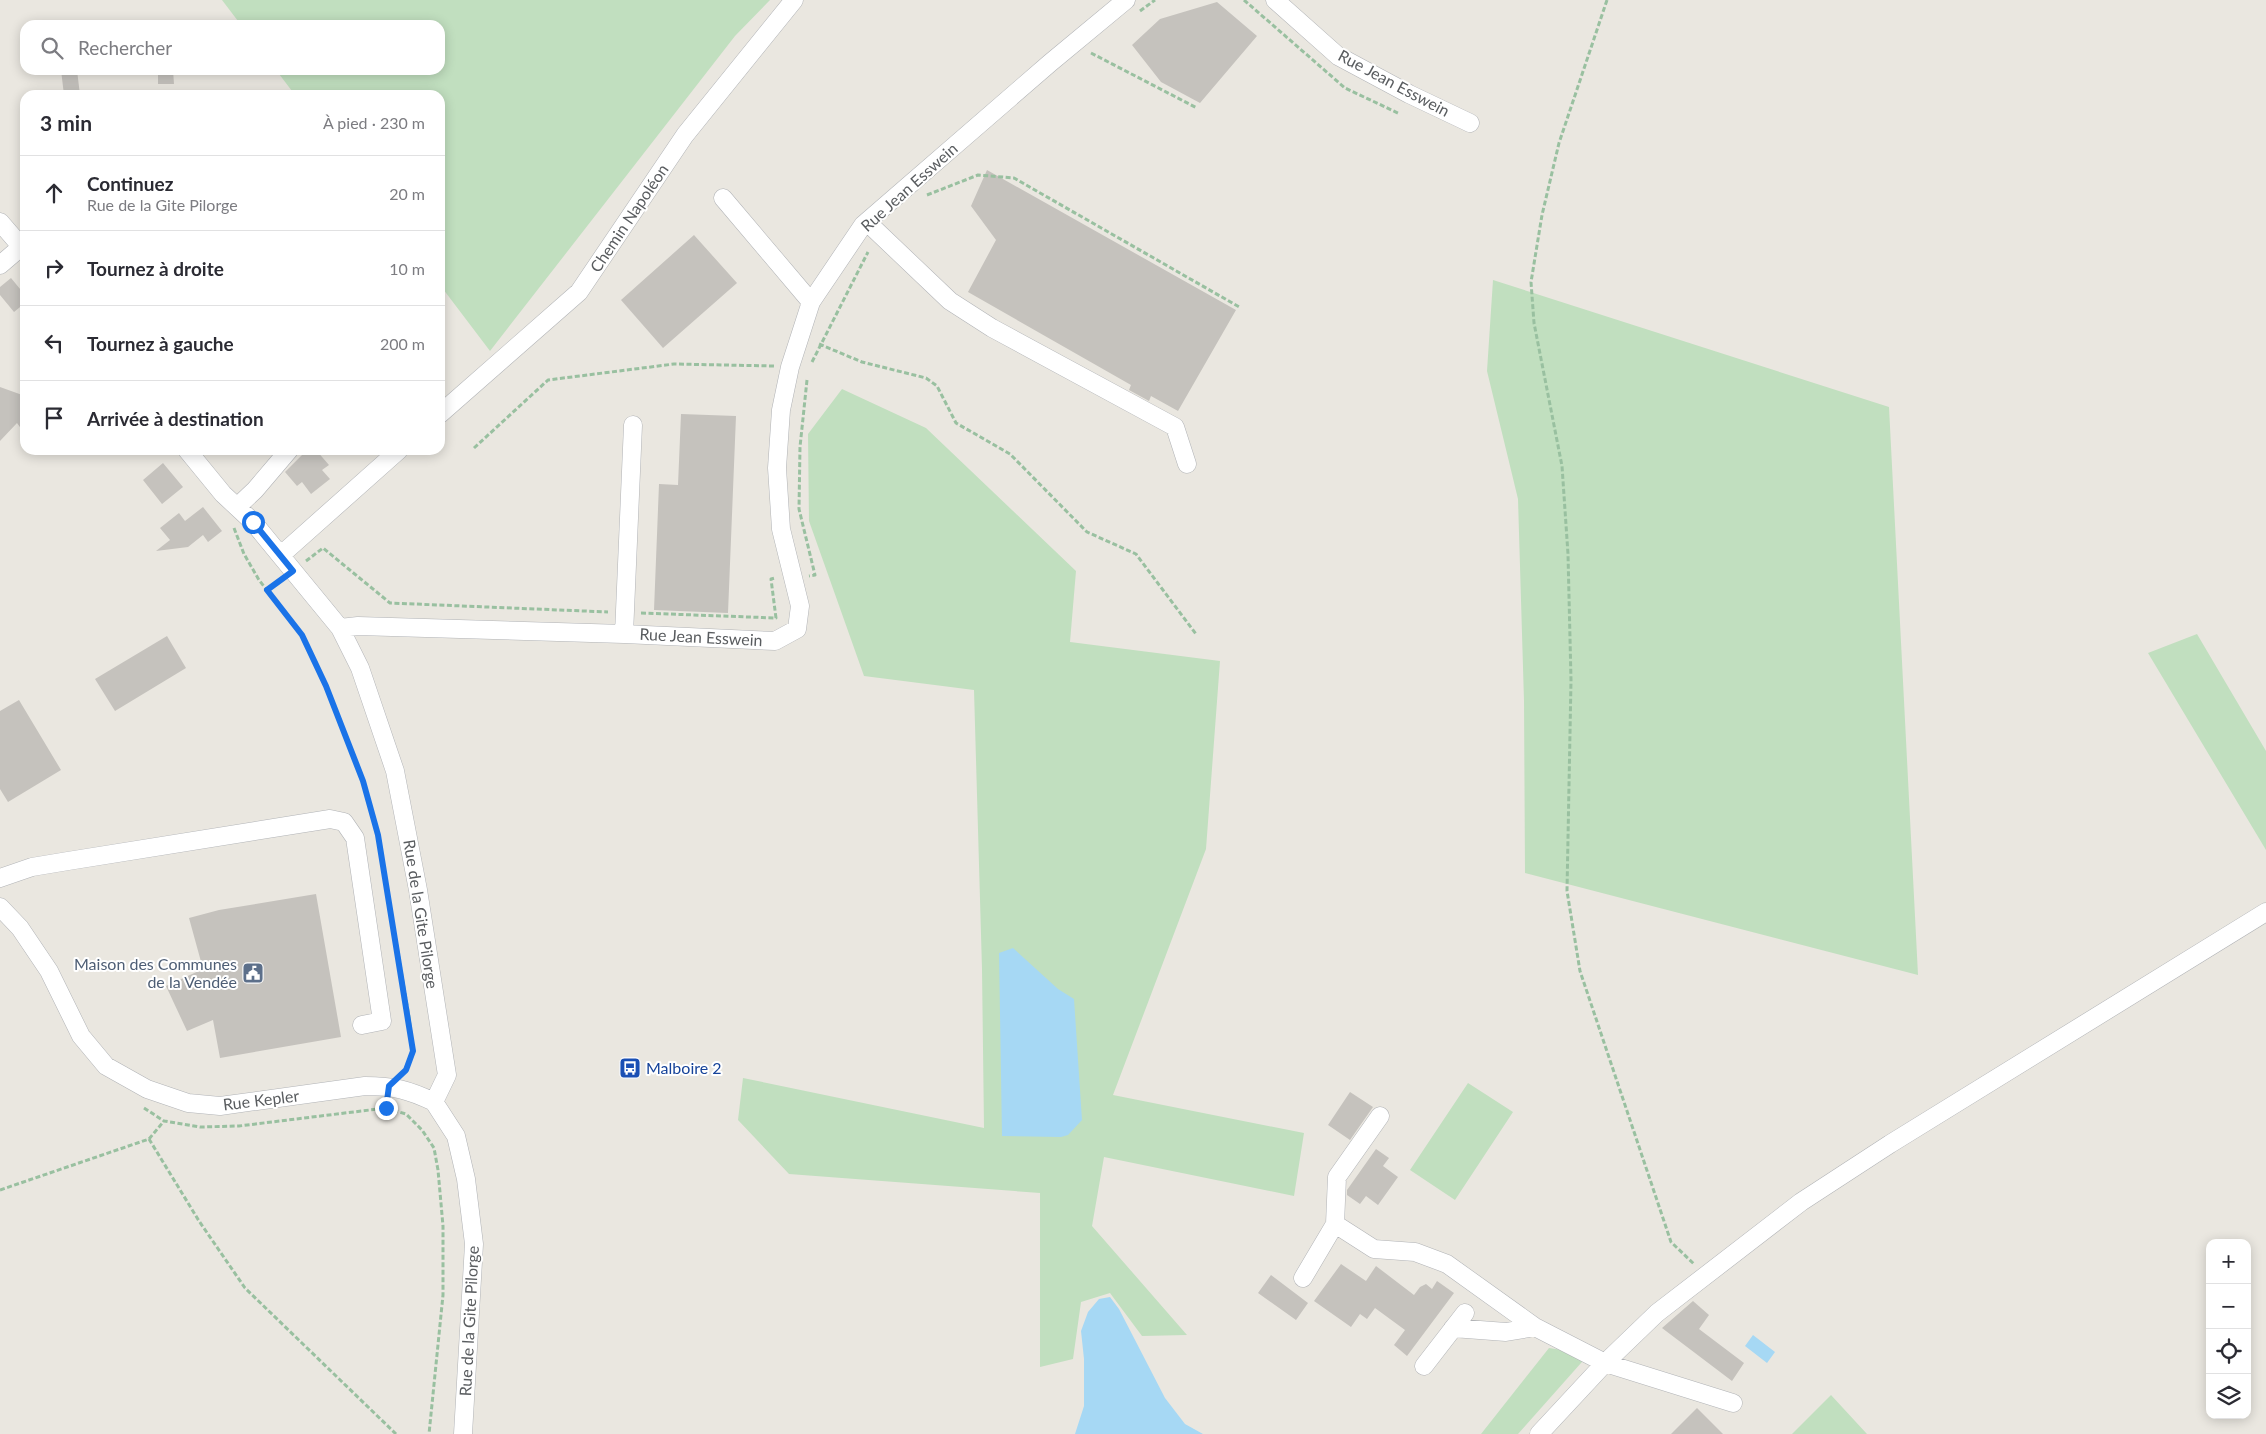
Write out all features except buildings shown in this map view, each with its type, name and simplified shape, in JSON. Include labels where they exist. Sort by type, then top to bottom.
[{"type":"street","name":"Chemin Napoléon","points":[[445,410],[579,292],[686,135],[794,0]]},
{"type":"street","name":"Rue Jean Esswein","points":[[340,628],[358,626],[624,634],[775,641],[797,629],[800,606],[781,529],[777,468],[781,410],[790,367],[811,302],[867,222],[1126,0]]},
{"type":"street","name":"Rue Jean Esswein","points":[[1275,0],[1338,56],[1409,94],[1470,123]]},
{"type":"street","points":[[723,198],[811,302]]},
{"type":"street","points":[[0,222],[20,245]]},
{"type":"street","points":[[867,222],[950,301],[992,328],[1175,426],[1187,464]]},
{"type":"street","points":[[0,266],[20,251]]},
{"type":"street","points":[[624,634],[633,425]]},
{"type":"street","name":"Rue de la Gite Pilorge","points":[[191,455],[223,494],[234,514],[253,522],[340,628],[360,668],[396,771],[418,890],[446,1075],[434,1102],[456,1136],[466,1179],[474,1244],[463,1434]]},
{"type":"street","points":[[234,514],[285,455]]},
{"type":"street","points":[[281,555],[393,455]]},
{"type":"street","points":[[0,878],[32,867],[68,861],[330,819],[344,822],[355,838],[382,1021],[362,1025]]},
{"type":"street","name":"Rue Kepler","points":[[0,907],[20,928],[49,971],[81,1036],[106,1066],[147,1089],[170,1099],[220,1106],[366,1086],[389,1086],[415,1093],[434,1102]]},
{"type":"street","points":[[1539,1434],[1605,1363],[1657,1313],[1801,1202],[1890,1144],[2266,912]]},
{"type":"street","points":[[1303,1278],[1335,1224],[1337,1176],[1380,1116]]},
{"type":"street","points":[[1335,1224],[1374,1249],[1415,1252],[1447,1264],[1535,1327],[1605,1363],[1733,1403]]},
{"type":"street","points":[[1424,1366],[1465,1313]]},
{"type":"street","points":[[1453,1328],[1506,1332],[1535,1327]]},
{"type":"path","points":[[1139,12],[1155,0]]},
{"type":"path","points":[[1607,0],[1559,144],[1542,215],[1530,282],[1534,323],[1562,466],[1568,554],[1571,680],[1567,891],[1580,971],[1670,1242],[1706,1275]]},
{"type":"path","points":[[1086,57],[1098,47]]},
{"type":"path","points":[[1091,52],[1197,108]]},
{"type":"path","points":[[926,195],[978,175],[1014,178],[1241,308]]},
{"type":"path","points":[[919,201],[940,182]]},
{"type":"path","points":[[809,368],[871,246],[882,236]]},
{"type":"path","points":[[800,336],[862,362],[926,378],[937,386],[956,423],[1010,454],[1087,532],[1136,554],[1196,634]]},
{"type":"path","points":[[474,448],[548,380],[674,364],[790,367]]},
{"type":"path","points":[[267,590],[323,548],[390,603],[776,618],[771,578],[815,575],[799,509],[800,447],[808,376]]},
{"type":"path","points":[[234,514],[244,554],[267,590],[302,635],[326,686],[363,781],[378,835],[413,1051],[406,1070],[389,1086],[386,1108]]},
{"type":"path","points":[[0,1190],[149,1139],[164,1121],[200,1127],[239,1126],[386,1108],[406,1114],[422,1130],[434,1148],[438,1170],[442,1226],[443,1295],[430,1434]]},
{"type":"path","points":[[149,1139],[199,1221],[245,1288],[396,1434]]},
{"type":"green space","points":[[222,0],[770,0],[735,36],[490,351],[445,292],[445,90],[291,90],[280,75],[445,75],[445,20],[237,20]]},
{"type":"green space","points":[[1493,280],[1889,407],[1918,975],[1525,873],[1524,701],[1518,499],[1487,371]]},
{"type":"green space","points":[[842,389],[926,428],[1076,571],[1070,642],[1220,661],[1206,849],[1113,1095],[1304,1133],[1294,1196],[1104,1157],[1092,1226],[1187,1335],[1142,1336],[1110,1293],[1081,1302],[1073,1359],[1040,1367],[1040,1193],[789,1174],[738,1120],[743,1078],[984,1128],[982,969],[974,690],[864,676],[809,521],[808,434]]},
{"type":"green space","points":[[2197,634],[2266,751],[2266,850],[2148,653]]},
{"type":"green space","points":[[1468,1083],[1513,1112],[1455,1200],[1410,1170]]},
{"type":"green space","points":[[1549,1348],[1589,1354],[1518,1434],[1481,1434]]},
{"type":"green space","points":[[1831,1395],[1867,1434],[1792,1434]]},
{"type":"water","points":[[1013,948],[1058,989],[1074,999],[1082,1120],[1068,1135],[1061,1137],[1002,1136],[999,953]]},
{"type":"water","points":[[1110,1297],[1119,1309],[1165,1398],[1185,1424],[1203,1434],[1075,1434],[1084,1406],[1084,1359],[1081,1331],[1088,1312],[1099,1299]]},
{"type":"water","points":[[1753,1335],[1775,1352],[1767,1363],[1745,1346]]},
{"type":"place","name":"Maison des Communes de la Vendée","points":[[253,973]]},
{"type":"place","name":"Malboire 2","points":[[630,1068]]},
{"type":"route","points":[[253,522],[293,571],[267,590],[302,635],[326,686],[363,781],[378,835],[413,1051],[406,1070],[389,1086],[386,1108]]}]
